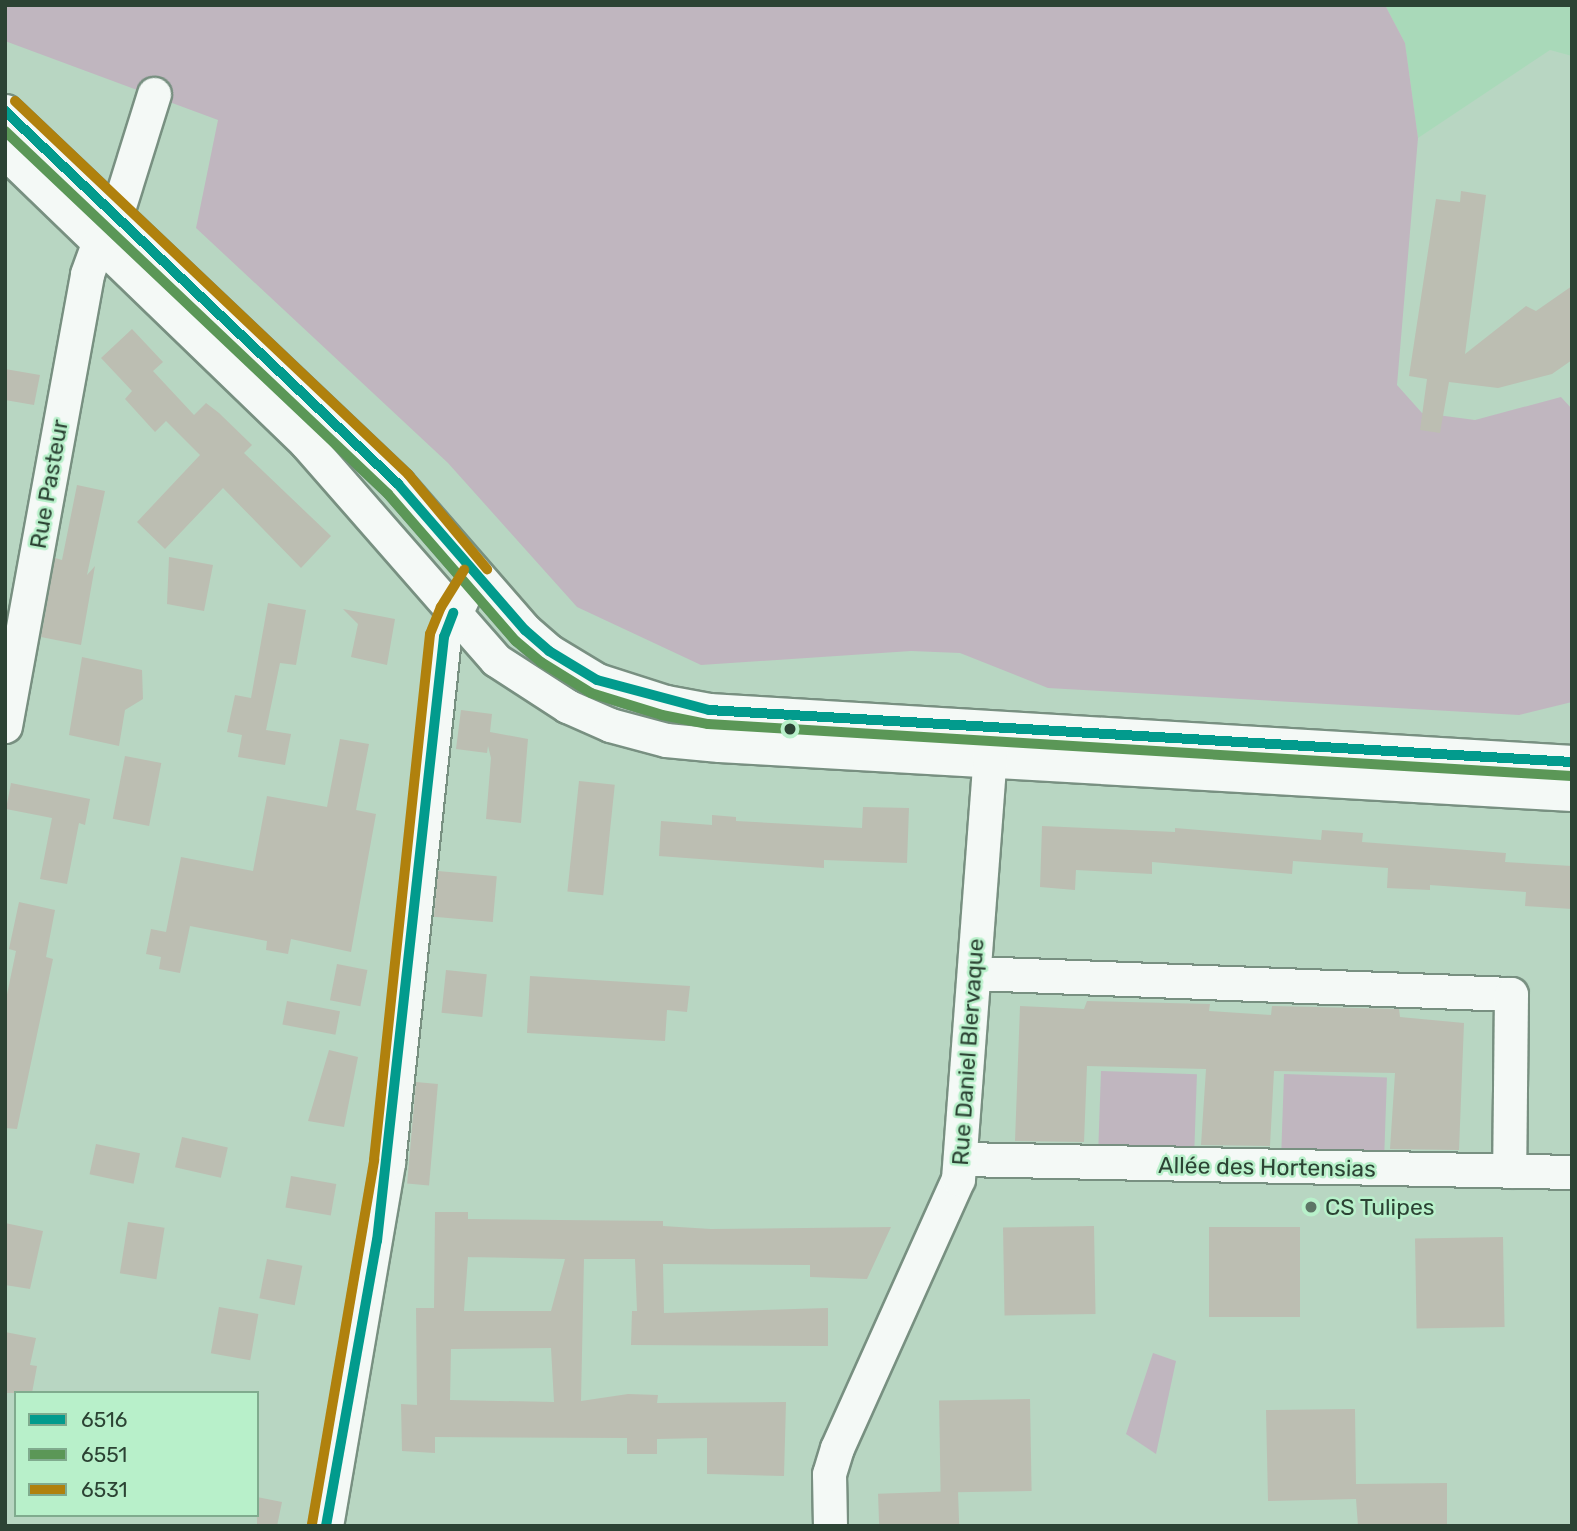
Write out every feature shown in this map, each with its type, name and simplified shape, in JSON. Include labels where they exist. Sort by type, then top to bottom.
[{"type":"street","name":"Rue Pasteur","points":[[5,726],[87,274],[107,231],[154,94]]},
{"type":"street","points":[[5,111],[107,231],[396,542],[453,613],[496,660],[532,686],[567,706],[639,734],[719,745],[1572,794]]},
{"type":"street","points":[[5,152],[107,231],[398,484],[476,578],[549,651],[597,680],[627,691],[709,709],[1572,762]]},
{"type":"street","points":[[326,1526],[377,1241],[444,637],[453,613],[476,578]]},
{"type":"street","name":"Rue Daniel Blervaque","points":[[830,1526],[830,1474],[837,1448],[953,1191],[962,1159],[991,727]]},
{"type":"street","points":[[974,973],[1511,994],[1509,1171]]},
{"type":"street","name":"Allée des Hortensias","points":[[962,1159],[1572,1172]]},
{"type":"shaded area","points":[[5,5],[1385,5],[1405,43],[1418,138],[1397,385],[1422,413],[1475,420],[1561,397],[1572,409],[1572,702],[1519,715],[1048,688],[960,653],[911,651],[701,665],[577,607],[448,463],[196,228],[218,120],[5,41]]},
{"type":"shaded area","points":[[1385,5],[1572,5],[1572,56],[1550,50],[1418,138],[1405,43]]},
{"type":"shaded area","points":[[1101,1071],[1197,1074],[1194,1148],[1098,1145]]},
{"type":"shaded area","points":[[1284,1074],[1387,1078],[1384,1158],[1281,1154]]},
{"type":"shaded area","points":[[1153,1353],[1176,1361],[1156,1454],[1126,1434]]},
{"type":"building","points":[[1461,191],[1486,195],[1465,354],[1526,306],[1536,311],[1572,286],[1572,360],[1552,374],[1498,388],[1449,382],[1440,433],[1420,430],[1427,379],[1409,376],[1436,199],[1460,202]]},
{"type":"building","points":[[132,329],[163,362],[153,371],[194,415],[206,403],[219,413],[252,445],[244,453],[331,536],[301,568],[223,488],[165,549],[137,522],[200,455],[166,421],[155,432],[125,399],[132,391],[101,358]]},
{"type":"building","points":[[5,369],[40,375],[34,405],[5,400]]},
{"type":"building","points":[[77,485],[105,491],[87,575],[95,566],[81,645],[41,637],[55,558],[62,560]]},
{"type":"building","points":[[169,557],[213,565],[204,611],[167,604]]},
{"type":"building","points":[[268,603],[306,610],[296,665],[280,663],[266,730],[291,734],[285,765],[238,757],[242,735],[227,732],[235,695],[251,698]]},
{"type":"building","points":[[343,609],[395,619],[387,665],[351,657],[358,624]]},
{"type":"building","points":[[82,657],[142,670],[143,699],[125,710],[119,746],[69,735]]},
{"type":"building","points":[[461,710],[492,714],[490,732],[528,739],[521,823],[486,819],[491,758],[488,746],[487,753],[456,749]]},
{"type":"building","points":[[340,739],[369,744],[356,810],[376,814],[351,952],[291,939],[288,954],[266,950],[267,941],[190,926],[180,973],[159,969],[161,957],[146,954],[151,929],[166,932],[181,857],[253,871],[267,796],[327,807]]},
{"type":"building","points":[[125,756],[161,763],[149,826],[113,819]]},
{"type":"building","points":[[579,781],[615,785],[603,895],[567,891]]},
{"type":"building","points":[[11,783],[90,799],[85,825],[79,823],[67,884],[40,879],[52,818],[6,809]]},
{"type":"building","points":[[863,807],[909,808],[907,863],[824,860],[824,868],[659,856],[661,821],[712,825],[712,815],[736,817],[736,821],[862,828]]},
{"type":"building","points":[[1042,826],[1175,832],[1175,828],[1321,840],[1322,830],[1363,833],[1362,842],[1506,853],[1505,862],[1572,866],[1572,909],[1525,906],[1526,892],[1430,885],[1430,890],[1387,888],[1388,868],[1293,861],[1292,874],[1152,862],[1152,874],[1076,870],[1075,890],[1040,887]]},
{"type":"building","points":[[438,871],[497,876],[493,922],[434,917]]},
{"type":"building","points":[[19,902],[55,910],[46,957],[53,959],[17,1129],[5,1128],[5,1004],[16,951],[9,949]]},
{"type":"building","points":[[337,964],[367,970],[360,1006],[330,1000]]},
{"type":"building","points":[[446,970],[487,974],[482,1017],[442,1013]]},
{"type":"building","points":[[530,976],[690,986],[687,1012],[667,1010],[665,1041],[527,1033]]},
{"type":"building","points":[[287,1001],[340,1011],[335,1035],[282,1025]]},
{"type":"building","points":[[1087,1001],[1210,1004],[1209,1011],[1271,1015],[1272,1006],[1399,1009],[1400,1017],[1464,1023],[1459,1150],[1390,1149],[1395,1073],[1274,1071],[1270,1146],[1201,1145],[1206,1069],[1087,1066],[1084,1142],[1015,1141],[1020,1006],[1084,1009]]},
{"type":"building","points":[[329,1050],[358,1057],[344,1127],[308,1121]]},
{"type":"building","points":[[416,1082],[438,1084],[429,1186],[407,1184]]},
{"type":"building","points":[[182,1137],[228,1148],[221,1178],[175,1167]]},
{"type":"building","points":[[96,1144],[140,1153],[134,1184],[90,1174]]},
{"type":"building","points":[[291,1176],[336,1184],[331,1216],[285,1208]]},
{"type":"building","points":[[435,1212],[468,1212],[468,1219],[663,1221],[663,1226],[711,1229],[891,1227],[867,1279],[810,1277],[810,1265],[663,1264],[664,1313],[828,1308],[828,1346],[631,1345],[632,1311],[637,1311],[635,1259],[584,1259],[581,1401],[628,1394],[658,1395],[657,1403],[786,1402],[784,1476],[707,1474],[707,1438],[657,1439],[657,1454],[627,1454],[627,1438],[435,1437],[435,1453],[402,1451],[401,1404],[417,1405],[416,1308],[434,1308]],"holes":[[[468,1257],[565,1259],[551,1311],[464,1311]],[[551,1348],[554,1402],[450,1400],[451,1349]]]},
{"type":"building","points":[[128,1222],[165,1228],[156,1279],[120,1273]]},
{"type":"building","points":[[5,1223],[43,1231],[30,1289],[5,1285]]},
{"type":"building","points":[[1094,1226],[1096,1314],[1005,1316],[1003,1228]]},
{"type":"building","points":[[1209,1227],[1300,1227],[1300,1317],[1209,1317]]},
{"type":"building","points":[[1503,1237],[1505,1327],[1417,1329],[1415,1239]]},
{"type":"building","points":[[267,1259],[302,1266],[295,1305],[259,1298]]},
{"type":"building","points":[[219,1307],[258,1314],[250,1360],[211,1353]]},
{"type":"building","points":[[5,1332],[36,1338],[30,1365],[37,1366],[32,1391],[5,1393]]},
{"type":"building","points":[[1030,1399],[1032,1491],[941,1493],[939,1401]]},
{"type":"building","points":[[1355,1409],[1356,1484],[1447,1483],[1447,1526],[1358,1526],[1356,1499],[1268,1501],[1266,1410]]},
{"type":"building","points":[[958,1491],[959,1526],[879,1526],[878,1494]]},
{"type":"building","points":[[259,1497],[282,1502],[277,1526],[257,1526]]},
{"type":"transit line","name":"6531","points":[[15,101],[408,474],[487,569]]},
{"type":"transit line","name":"6516","points":[[5,111],[398,484],[525,630],[549,651],[597,680],[709,710],[1572,762]]},
{"type":"transit line","name":"6551","points":[[5,131],[388,494],[516,641],[541,662],[591,693],[662,715],[708,724],[1571,776]]},
{"type":"transit line","name":"6531","points":[[312,1524],[374,1160],[430,634],[441,607],[464,570]]},
{"type":"transit line","name":"6516","points":[[326,1526],[377,1241],[444,637],[453,613]]},
{"type":"place","name":"CS Tulipes","points":[[1311,1207]]}]
